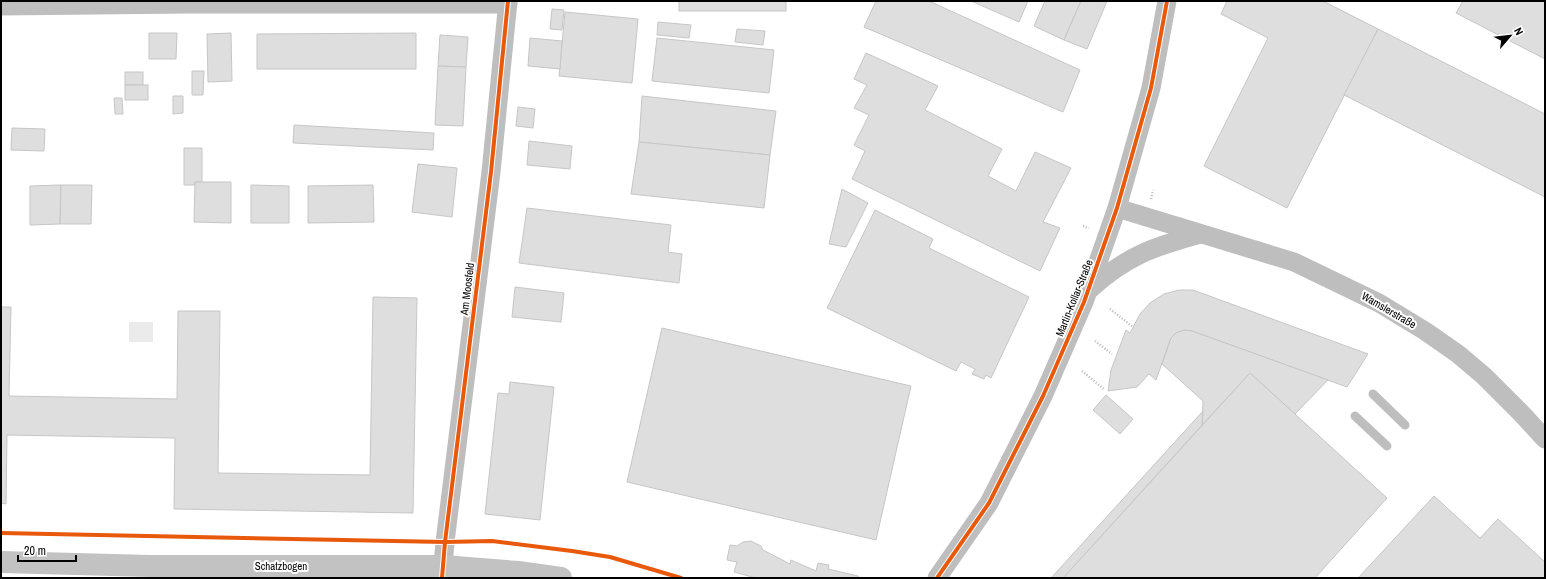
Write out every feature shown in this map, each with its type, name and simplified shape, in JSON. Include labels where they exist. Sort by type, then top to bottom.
[{"type":"main road","name":"Schatzbogen","points":[[1,562],[443,572],[518,572],[560,578]]},
{"type":"street","name":"Martin-Kollar-Straße","points":[[937,578],[989,504],[1043,396],[1088,291],[1117,208],[1151,88],[1167,1]]},
{"type":"street","points":[[1,6],[508,3]]},
{"type":"street","name":"Am Moosfeld","points":[[443,572],[490,179],[508,3]]},
{"type":"street","name":"Wamslerstraße","points":[[1117,208],[1294,262],[1379,303],[1425,331],[1458,354],[1484,376],[1545,439]]},
{"type":"street","points":[[1088,291],[1106,274],[1136,256],[1169,243],[1200,234]]},
{"type":"lane","points":[[1373,394],[1405,425]]},
{"type":"lane","points":[[1355,416],[1387,446]]},
{"type":"path","points":[[1110,309],[1132,327]]},
{"type":"path","points":[[1095,341],[1112,354]]},
{"type":"path","points":[[1082,372],[1105,390]]},
{"type":"shaded area","points":[[129,322],[153,322],[153,342],[129,342]]},
{"type":"building","points":[[679,1],[786,1],[786,11],[679,11]]},
{"type":"building","points":[[876,1],[929,1],[1080,70],[1063,112],[864,27]]},
{"type":"building","points":[[971,1],[1028,1],[1019,22]]},
{"type":"building","points":[[1045,1],[1081,1],[1064,40],[1034,26]]},
{"type":"building","points":[[1081,1],[1107,1],[1087,49],[1064,40]]},
{"type":"building","points":[[1227,1],[1323,1],[1378,29],[1287,208],[1204,166],[1268,38],[1221,14]]},
{"type":"building","points":[[1463,1],[1545,1],[1545,59],[1456,13]]},
{"type":"building","points":[[552,9],[564,10],[562,30],[550,29]]},
{"type":"building","points":[[565,12],[638,19],[632,83],[559,76]]},
{"type":"building","points":[[658,22],[691,25],[689,38],[657,35]]},
{"type":"building","points":[[737,29],[765,31],[763,45],[735,42]]},
{"type":"building","points":[[1378,29],[1545,114],[1545,197],[1344,95]]},
{"type":"building","points":[[149,33],[177,33],[176,59],[149,59]]},
{"type":"building","points":[[231,33],[232,81],[208,82],[207,34]]},
{"type":"building","points":[[416,33],[416,69],[257,69],[257,34]]},
{"type":"building","points":[[440,35],[468,37],[466,67],[438,66]]},
{"type":"building","points":[[530,38],[562,41],[560,69],[528,66]]},
{"type":"building","points":[[657,38],[774,50],[769,93],[652,81]]},
{"type":"building","points":[[866,53],[938,86],[925,110],[1002,149],[988,176],[1016,191],[1035,152],[1071,168],[1043,222],[1060,228],[1040,271],[852,179],[865,151],[854,145],[869,115],[854,108],[867,85],[854,79]]},
{"type":"building","points":[[438,66],[466,67],[463,126],[435,125]]},
{"type":"building","points":[[192,71],[204,71],[203,95],[192,95]]},
{"type":"building","points":[[125,72],[143,72],[143,85],[125,85]]},
{"type":"building","points":[[125,85],[148,85],[148,100],[125,100]]},
{"type":"building","points":[[173,96],[183,96],[183,113],[173,114]]},
{"type":"building","points":[[642,96],[776,111],[770,155],[639,142]]},
{"type":"building","points":[[114,98],[122,98],[123,114],[115,114]]},
{"type":"building","points":[[518,107],[535,109],[533,128],[516,126]]},
{"type":"building","points":[[294,125],[434,133],[433,150],[293,143]]},
{"type":"building","points":[[12,128],[45,129],[44,151],[11,150]]},
{"type":"building","points":[[529,141],[572,146],[570,169],[527,165]]},
{"type":"building","points":[[639,142],[770,155],[764,208],[631,194]]},
{"type":"building","points":[[184,148],[202,148],[202,182],[195,182],[195,185],[184,185]]},
{"type":"building","points":[[418,164],[457,168],[452,217],[412,212]]},
{"type":"building","points":[[195,182],[231,182],[231,223],[194,222]]},
{"type":"building","points":[[61,185],[60,224],[30,225],[30,186]]},
{"type":"building","points":[[61,185],[92,185],[91,224],[60,224]]},
{"type":"building","points":[[251,185],[289,186],[289,223],[251,223]]},
{"type":"building","points":[[373,185],[374,222],[308,223],[308,186]]},
{"type":"building","points":[[842,189],[868,203],[846,247],[829,244]]},
{"type":"building","points":[[527,208],[671,225],[668,252],[682,254],[679,283],[519,263]]},
{"type":"building","points":[[875,210],[933,239],[929,248],[1029,297],[991,378],[986,375],[984,379],[972,374],[975,369],[961,362],[956,371],[827,308]]},
{"type":"building","points":[[515,287],[564,293],[561,322],[512,317]]},
{"type":"building","points":[[1179,290],[1193,290],[1368,354],[1347,387],[1192,331],[1184,330],[1176,333],[1171,338],[1156,380],[1149,374],[1137,387],[1108,391],[1111,370],[1126,330],[1130,333],[1140,314],[1150,303],[1164,294]]},
{"type":"building","points":[[373,297],[417,298],[413,513],[174,509],[175,438],[7,435],[6,504],[1,503],[1,307],[11,307],[9,396],[177,399],[178,311],[220,311],[218,473],[370,475]]},
{"type":"building","points":[[662,328],[911,386],[876,540],[627,482]]},
{"type":"building","points":[[1184,330],[1192,331],[1328,380],[1295,414],[1250,373],[1202,425],[1203,401],[1162,364],[1171,338],[1176,333]]},
{"type":"building","points":[[1250,373],[1387,498],[1315,578],[1063,578]]},
{"type":"building","points":[[510,382],[554,387],[540,520],[485,514],[498,393],[509,394]]},
{"type":"building","points":[[1106,395],[1133,419],[1120,434],[1093,410]]},
{"type":"building","points":[[1203,411],[1202,425],[1063,578],[1051,578]]},
{"type":"building","points":[[1434,496],[1480,538],[1498,519],[1545,562],[1545,578],[1358,578]]},
{"type":"building","points":[[751,541],[761,546],[763,550],[790,564],[791,560],[816,571],[818,563],[829,565],[828,569],[858,576],[859,578],[756,578],[734,572],[737,562],[727,560],[730,545],[737,546],[743,542]]},
{"type":"cycle path","points":[[442,578],[445,542],[491,172],[508,1]]},
{"type":"cycle path","points":[[937,578],[989,503],[1043,396],[1084,302],[1117,208],[1151,88],[1167,1]]},
{"type":"cycle path","points":[[1,533],[445,542],[492,541],[610,557],[681,578]]}]
